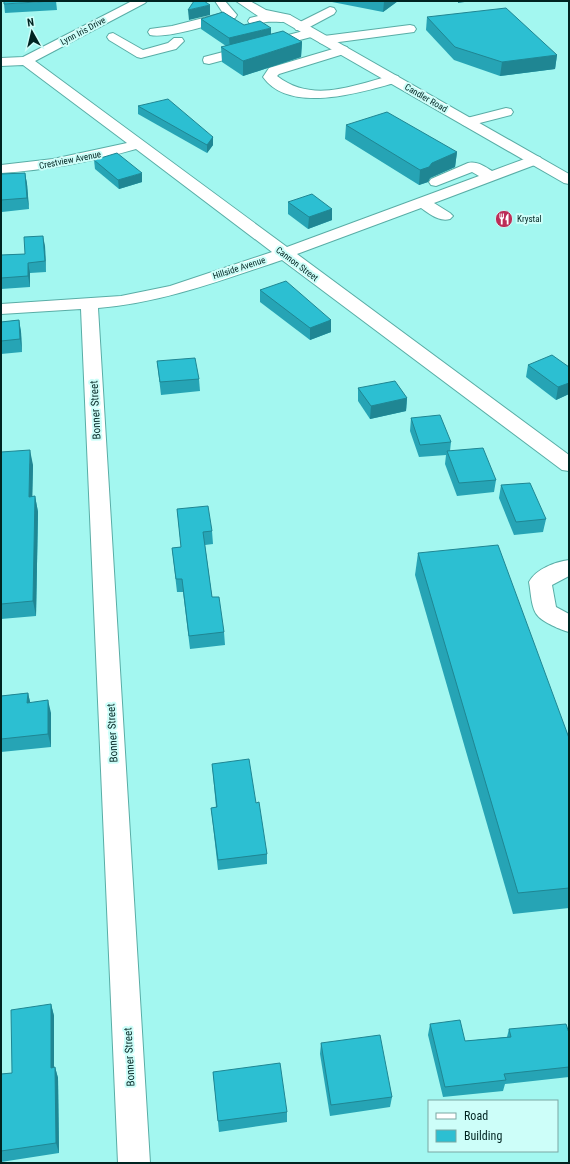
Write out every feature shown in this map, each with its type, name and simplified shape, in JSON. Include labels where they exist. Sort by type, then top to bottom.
[{"type":"street","name":"Lynn Iris Drive","points":[[1,62],[26,61],[121,13],[141,1]]},
{"type":"street","points":[[154,32],[172,30],[231,15],[220,1]]},
{"type":"street","name":"Candler Road","points":[[242,1],[262,13],[284,17]]},
{"type":"street","name":"Candler Road","points":[[273,3],[284,17],[305,30],[343,50],[569,180]]},
{"type":"street","points":[[209,60],[284,40],[305,30],[330,11]]},
{"type":"street","points":[[254,21],[267,18],[284,17]]},
{"type":"street","points":[[324,40],[410,29]]},
{"type":"street","points":[[113,37],[141,54],[172,46],[178,41]]},
{"type":"street","points":[[284,40],[317,58]]},
{"type":"street","points":[[343,50],[274,71],[270,77],[276,83],[288,88],[303,93],[323,95],[373,85],[393,79]]},
{"type":"street","name":"Cannon Street","points":[[26,61],[57,77],[139,144],[283,254],[569,465]]},
{"type":"street","points":[[468,122],[506,112]]},
{"type":"street","name":"Crestview Avenue","points":[[1,169],[64,163],[139,144]]},
{"type":"street","name":"Hillside Avenue","points":[[1,309],[89,304],[121,300],[174,290],[283,254],[535,160]]},
{"type":"street","points":[[422,202],[445,216]]},
{"type":"street","name":"Bonner Street","points":[[89,304],[134,1163]]},
{"type":"street","points":[[569,568],[561,569],[540,582],[546,611],[569,624]]},
{"type":"building","points":[[4,1],[52,1],[4,4]]},
{"type":"building","points":[[194,1],[204,1],[210,5],[188,10]]},
{"type":"building","points":[[506,8],[557,55],[502,62],[455,47],[427,17]]},
{"type":"building","points":[[223,12],[244,25],[260,21],[271,28],[229,38],[201,19]]},
{"type":"building","points":[[283,31],[302,42],[243,61],[221,47]]},
{"type":"building","points":[[168,99],[213,137],[207,145],[138,106]]},
{"type":"building","points":[[387,112],[457,152],[432,163],[429,167],[420,170],[346,125]]},
{"type":"building","points":[[117,153],[142,173],[118,180],[94,160]]},
{"type":"building","points":[[25,173],[27,198],[1,200],[1,174]]},
{"type":"building","points":[[312,194],[332,209],[309,217],[288,202]]},
{"type":"building","points":[[43,236],[45,261],[28,263],[28,276],[1,278],[1,255],[25,254],[24,237]]},
{"type":"building","points":[[286,281],[331,320],[310,328],[260,290]]},
{"type":"building","points":[[19,320],[20,339],[1,341],[1,322]]},
{"type":"building","points":[[552,355],[569,367],[569,383],[558,387],[528,365]]},
{"type":"building","points":[[195,358],[199,379],[160,382],[157,361]]},
{"type":"building","points":[[395,381],[407,398],[371,406],[358,388]]},
{"type":"building","points":[[440,415],[451,442],[420,445],[411,418]]},
{"type":"building","points":[[483,448],[496,480],[459,483],[447,451]]},
{"type":"building","points":[[30,450],[29,497],[35,496],[33,601],[1,604],[1,452]]},
{"type":"building","points":[[530,483],[546,519],[516,522],[501,485]]},
{"type":"building","points":[[208,506],[212,531],[203,532],[212,597],[219,597],[224,632],[189,636],[182,579],[176,579],[172,548],[181,547],[177,509]]},
{"type":"building","points":[[498,545],[569,738],[569,888],[518,893],[418,553]]},
{"type":"building","points":[[28,693],[27,703],[48,700],[48,734],[1,739],[1,696]]},
{"type":"building","points":[[249,759],[256,803],[259,802],[267,854],[218,860],[211,808],[217,807],[212,764]]},
{"type":"building","points":[[51,1004],[51,1068],[55,1067],[56,1143],[1,1151],[1,1074],[12,1073],[11,1010]]},
{"type":"building","points":[[460,1020],[465,1041],[511,1037],[509,1029],[566,1024],[569,1033],[569,1067],[504,1074],[506,1080],[445,1087],[430,1024]]},
{"type":"building","points":[[380,1035],[392,1097],[331,1105],[321,1043]]},
{"type":"building","points":[[280,1063],[287,1112],[218,1121],[213,1072]]},
{"type":"place","name":"Krystal","points":[[504,219]]}]
